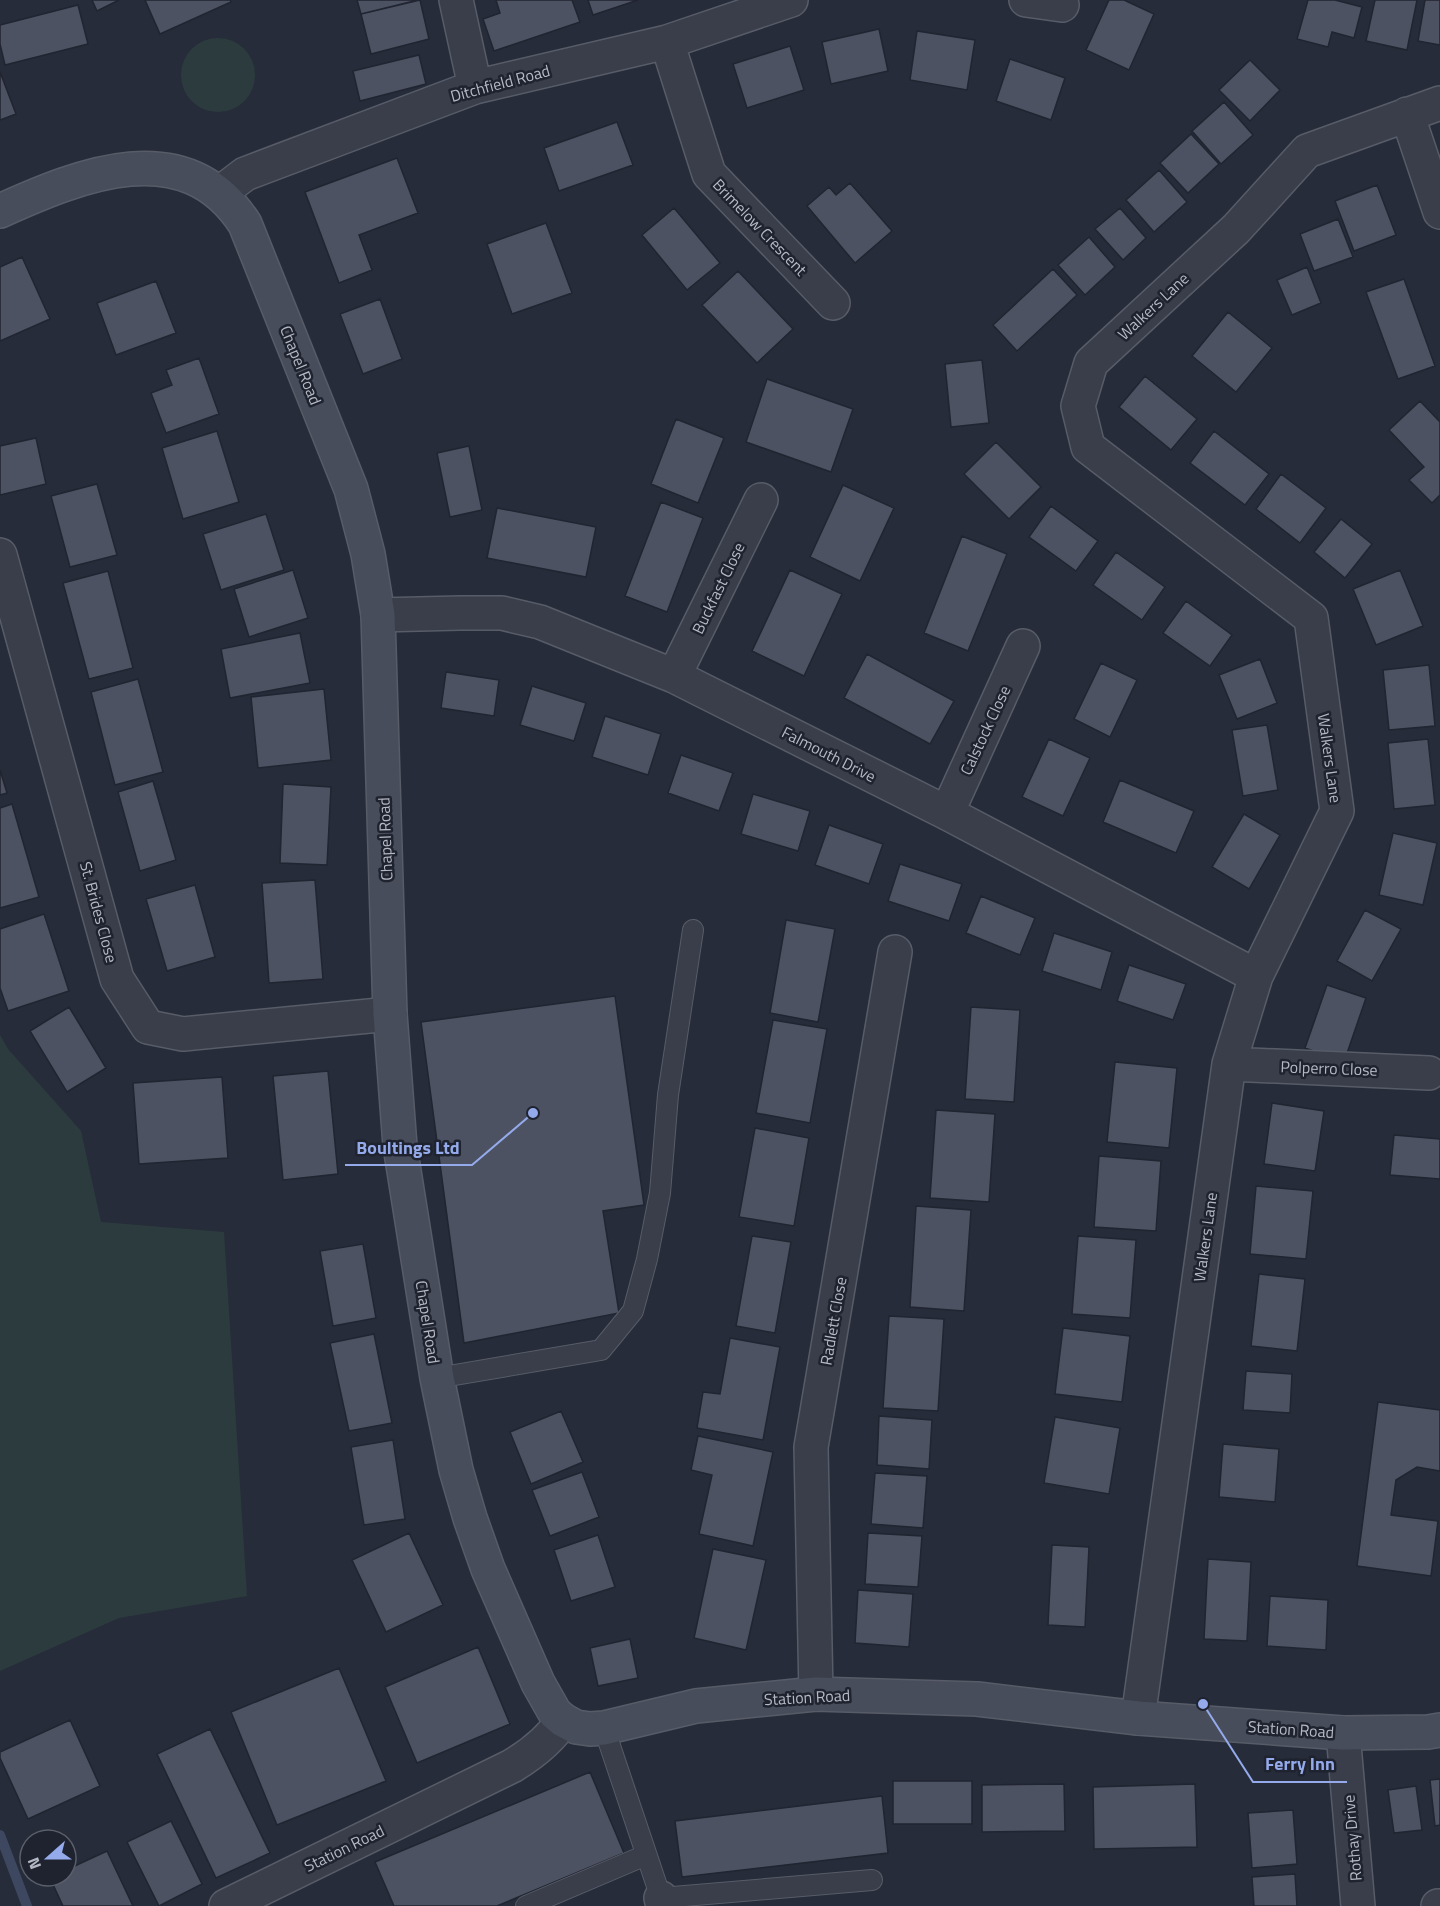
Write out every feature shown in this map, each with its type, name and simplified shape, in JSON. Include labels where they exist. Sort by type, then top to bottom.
[{"type":"street","points":[[456,0],[475,87]]},
{"type":"street","name":"Ditchfield Road","points":[[220,193],[245,174],[475,87],[667,42],[791,0]]},
{"type":"street","points":[[1026,0],[1062,5]]},
{"type":"street","name":"Brimelow Crescent","points":[[667,42],[709,174],[833,303]]},
{"type":"street","name":"Walkers Lane","points":[[1138,1718],[1229,1064],[1256,976],[1337,811],[1311,618],[1088,447],[1078,406],[1091,363],[1236,229],[1307,151],[1440,104]]},
{"type":"street","points":[[1407,114],[1440,212]]},
{"type":"street","name":"Chapel Road","points":[[0,211],[91,175],[131,168],[175,173],[200,181],[220,193],[233,206],[245,224],[351,489],[368,554],[378,615],[390,1014],[399,1146],[437,1378],[456,1470],[470,1518],[538,1683],[555,1713],[564,1720]]},
{"type":"street","name":"Buckfast Close","points":[[674,676],[761,500]]},
{"type":"street","name":"St. Brides Close","points":[[0,555],[117,979],[148,1027],[183,1034],[390,1014]]},
{"type":"street","name":"Falmouth Drive","points":[[378,615],[502,614],[540,622],[674,676],[947,813],[1256,976]]},
{"type":"street","name":"Calstock Close","points":[[947,813],[1023,646]]},
{"type":"street","name":"Radlett Close","points":[[816,1694],[811,1447],[895,952]]},
{"type":"street","name":"Polperro Close","points":[[1229,1064],[1430,1072]]},
{"type":"street","name":"Station Road","points":[[226,1906],[520,1761],[550,1738],[564,1720],[576,1727],[604,1728],[696,1706],[816,1694],[977,1699],[1138,1718],[1343,1733],[1440,1730]]},
{"type":"street","name":"Rothay Drive","points":[[1343,1733],[1358,1906]]},
{"type":"lane","points":[[437,1378],[602,1350],[633,1311],[647,1259],[660,1192],[668,1095],[693,930]]},
{"type":"lane","points":[[604,1728],[662,1902],[872,1880]]},
{"type":"lane","points":[[526,1906],[646,1855]]},
{"type":"shaded area","points":[[218,38],[232,41],[244,49],[252,61],[255,75],[252,89],[244,101],[232,109],[218,112],[204,109],[192,101],[184,89],[181,75],[184,61],[192,49],[204,41]]},
{"type":"shaded area","points":[[0,1035],[8,1049],[81,1131],[101,1222],[224,1232],[247,1596],[119,1618],[0,1671]]},
{"type":"building","points":[[92,0],[119,0],[97,11]]},
{"type":"building","points":[[145,0],[230,0],[231,2],[160,34]]},
{"type":"building","points":[[357,0],[418,0],[361,14]]},
{"type":"building","points":[[420,0],[429,39],[371,54],[361,14]]},
{"type":"building","points":[[496,0],[572,0],[580,22],[494,51],[483,19],[500,13]]},
{"type":"building","points":[[588,0],[638,0],[593,15]]},
{"type":"building","points":[[1109,0],[1124,0],[1154,14],[1129,70],[1086,50]]},
{"type":"building","points":[[1308,0],[1335,0],[1362,7],[1354,38],[1332,32],[1328,47],[1297,39]]},
{"type":"building","points":[[1375,0],[1417,0],[1407,50],[1366,41]]},
{"type":"building","points":[[1425,0],[1440,0],[1440,45],[1418,41]]},
{"type":"building","points":[[78,5],[88,44],[5,65],[0,44],[0,25]]},
{"type":"building","points":[[879,29],[888,71],[831,84],[822,42]]},
{"type":"building","points":[[917,31],[975,40],[967,90],[910,80]]},
{"type":"building","points":[[790,46],[804,90],[747,108],[733,64]]},
{"type":"building","points":[[419,55],[426,84],[360,101],[353,71]]},
{"type":"building","points":[[1010,59],[1065,78],[1051,120],[996,101]]},
{"type":"building","points":[[1250,60],[1280,90],[1250,121],[1219,90]]},
{"type":"building","points":[[0,72],[16,114],[0,120]]},
{"type":"building","points":[[1224,102],[1253,135],[1221,164],[1192,131]]},
{"type":"building","points":[[617,122],[633,165],[559,191],[544,148]]},
{"type":"building","points":[[1191,134],[1219,164],[1188,193],[1160,163]]},
{"type":"building","points":[[397,158],[418,213],[359,235],[372,270],[339,283],[305,192]]},
{"type":"building","points":[[1159,170],[1187,202],[1154,232],[1126,200]]},
{"type":"building","points":[[850,183],[892,231],[855,263],[807,206],[829,187],[836,195]]},
{"type":"building","points":[[1377,185],[1396,235],[1354,251],[1335,201]]},
{"type":"building","points":[[674,208],[720,263],[687,290],[642,235]]},
{"type":"building","points":[[1120,208],[1146,238],[1123,260],[1095,229]]},
{"type":"building","points":[[1338,219],[1353,257],[1314,271],[1300,234]]},
{"type":"building","points":[[546,223],[572,293],[512,314],[487,244]]},
{"type":"building","points":[[1089,237],[1115,267],[1085,295],[1058,265]]},
{"type":"building","points":[[22,257],[50,319],[0,341],[0,267]]},
{"type":"building","points":[[1307,267],[1321,303],[1292,315],[1277,280]]},
{"type":"building","points":[[1053,269],[1077,295],[1017,351],[993,325]]},
{"type":"building","points":[[738,271],[793,329],[757,363],[702,305]]},
{"type":"building","points":[[1404,279],[1435,366],[1398,379],[1366,292]]},
{"type":"building","points":[[156,281],[176,333],[116,355],[97,303]]},
{"type":"building","points":[[380,299],[402,359],[363,374],[340,314]]},
{"type":"building","points":[[1228,312],[1272,348],[1236,392],[1192,356]]},
{"type":"building","points":[[199,358],[219,414],[166,433],[151,393],[172,385],[166,370]]},
{"type":"building","points":[[982,360],[989,423],[951,427],[945,364]]},
{"type":"building","points":[[1145,376],[1197,419],[1171,450],[1119,407]]},
{"type":"building","points":[[767,379],[853,409],[831,472],[746,442]]},
{"type":"building","points":[[1420,401],[1440,422],[1440,495],[1432,503],[1409,480],[1424,467],[1389,430]]},
{"type":"building","points":[[676,419],[724,438],[698,503],[651,484]]},
{"type":"building","points":[[217,431],[239,502],[183,519],[162,448]]},
{"type":"building","points":[[1214,431],[1269,474],[1245,505],[1190,463]]},
{"type":"building","points":[[36,438],[46,484],[0,495],[0,446]]},
{"type":"building","points":[[996,442],[1041,487],[1009,519],[964,474]]},
{"type":"building","points":[[469,446],[482,510],[450,517],[437,453]]},
{"type":"building","points":[[1281,474],[1326,508],[1300,543],[1256,509]]},
{"type":"building","points":[[97,484],[117,555],[70,567],[51,496]]},
{"type":"building","points":[[843,485],[894,508],[860,581],[810,557]]},
{"type":"building","points":[[661,502],[703,518],[667,612],[625,596]]},
{"type":"building","points":[[1051,506],[1098,541],[1076,571],[1029,537]]},
{"type":"building","points":[[497,508],[596,527],[586,577],[487,558]]},
{"type":"building","points":[[266,514],[284,570],[221,590],[203,534]]},
{"type":"building","points":[[1341,519],[1372,544],[1345,578],[1314,552]]},
{"type":"building","points":[[962,536],[1007,554],[968,651],[924,633]]},
{"type":"building","points":[[1116,552],[1165,587],[1142,620],[1093,585]]},
{"type":"building","points":[[293,570],[308,618],[249,637],[234,589]]},
{"type":"building","points":[[790,570],[842,594],[804,676],[752,651]]},
{"type":"building","points":[[1400,570],[1423,626],[1376,645],[1353,589]]},
{"type":"building","points":[[108,571],[133,668],[89,679],[63,583]]},
{"type":"building","points":[[1186,601],[1232,635],[1210,666],[1163,633]]},
{"type":"building","points":[[300,633],[310,683],[230,698],[221,649]]},
{"type":"building","points":[[867,654],[954,701],[930,744],[844,698]]},
{"type":"building","points":[[1260,659],[1277,703],[1237,719],[1219,675]]},
{"type":"building","points":[[1101,663],[1137,680],[1110,737],[1074,719]]},
{"type":"building","points":[[1429,665],[1435,726],[1389,730],[1383,670]]},
{"type":"building","points":[[446,672],[499,680],[494,716],[441,708]]},
{"type":"building","points":[[138,679],[163,772],[115,785],[91,692]]},
{"type":"building","points":[[532,686],[586,703],[574,741],[520,725]]},
{"type":"building","points":[[324,689],[331,760],[258,768],[251,697]]},
{"type":"building","points":[[605,716],[661,734],[648,775],[592,757]]},
{"type":"building","points":[[1267,725],[1278,790],[1243,796],[1232,730]]},
{"type":"building","points":[[1049,739],[1090,758],[1063,816],[1022,797]]},
{"type":"building","points":[[1428,739],[1435,805],[1394,809],[1388,743]]},
{"type":"building","points":[[681,755],[733,773],[719,811],[668,793]]},
{"type":"building","points":[[0,770],[7,793],[0,795]]},
{"type":"building","points":[[1120,780],[1194,811],[1176,853],[1103,822]]},
{"type":"building","points":[[153,781],[176,860],[140,871],[118,792]]},
{"type":"building","points":[[283,784],[331,787],[327,865],[280,863]]},
{"type":"building","points":[[753,794],[810,811],[798,851],[741,834]]},
{"type":"building","points":[[12,804],[39,897],[0,908],[0,808]]},
{"type":"building","points":[[1244,814],[1280,835],[1249,889],[1212,867]]},
{"type":"building","points":[[829,825],[883,844],[869,884],[815,865]]},
{"type":"building","points":[[1393,833],[1437,843],[1423,905],[1379,895]]},
{"type":"building","points":[[900,864],[962,884],[949,921],[888,901]]},
{"type":"building","points":[[315,880],[323,979],[269,983],[262,883]]},
{"type":"building","points":[[195,885],[215,957],[167,971],[146,899]]},
{"type":"building","points":[[981,896],[1035,918],[1020,955],[966,933]]},
{"type":"building","points":[[1365,910],[1401,929],[1372,981],[1337,961]]},
{"type":"building","points":[[44,914],[69,991],[8,1011],[0,988],[0,929]]},
{"type":"building","points":[[786,920],[835,929],[818,1022],[770,1013]]},
{"type":"building","points":[[1054,933],[1112,952],[1101,990],[1042,971]]},
{"type":"building","points":[[1129,965],[1186,984],[1173,1020],[1117,1001]]},
{"type":"building","points":[[1327,985],[1366,998],[1344,1062],[1305,1048]]},
{"type":"building","points":[[615,996],[644,1205],[603,1211],[619,1313],[464,1343],[421,1022]]},
{"type":"building","points":[[69,1007],[106,1068],[67,1092],[30,1031]]},
{"type":"building","points":[[971,1007],[1020,1010],[1014,1102],[965,1099]]},
{"type":"building","points":[[773,1020],[827,1029],[810,1123],[756,1113]]},
{"type":"building","points":[[1115,1062],[1177,1068],[1169,1148],[1107,1142]]},
{"type":"building","points":[[328,1071],[338,1174],[283,1180],[273,1076]]},
{"type":"building","points":[[222,1077],[228,1158],[139,1164],[133,1083]]},
{"type":"building","points":[[1272,1103],[1324,1111],[1315,1171],[1264,1164]]},
{"type":"building","points":[[936,1110],[995,1114],[989,1202],[930,1198]]},
{"type":"building","points":[[755,1128],[809,1138],[794,1226],[739,1217]]},
{"type":"building","points":[[1394,1135],[1440,1139],[1440,1179],[1390,1175]]},
{"type":"building","points":[[1099,1156],[1161,1161],[1156,1231],[1094,1227]]},
{"type":"building","points":[[1256,1186],[1313,1191],[1306,1259],[1250,1254]]},
{"type":"building","points":[[916,1206],[971,1210],[964,1311],[910,1307]]},
{"type":"building","points":[[752,1236],[791,1242],[775,1333],[736,1326]]},
{"type":"building","points":[[1078,1236],[1136,1240],[1130,1318],[1072,1314]]},
{"type":"building","points":[[363,1244],[376,1318],[333,1326],[320,1251]]},
{"type":"building","points":[[1259,1274],[1305,1279],[1297,1351],[1251,1346]]},
{"type":"building","points":[[889,1316],[944,1319],[938,1411],[883,1408]]},
{"type":"building","points":[[1063,1328],[1130,1336],[1122,1402],[1055,1394]]},
{"type":"building","points":[[374,1334],[392,1423],[349,1431],[330,1343]]},
{"type":"building","points":[[730,1338],[780,1347],[763,1440],[697,1428],[703,1392],[720,1394]]},
{"type":"building","points":[[1246,1371],[1292,1374],[1290,1413],[1243,1410]]},
{"type":"building","points":[[1378,1402],[1440,1410],[1440,1471],[1417,1467],[1396,1480],[1391,1515],[1438,1521],[1431,1576],[1357,1566]]},
{"type":"building","points":[[561,1411],[583,1462],[531,1484],[510,1432]]},
{"type":"building","points":[[879,1416],[932,1420],[929,1469],[877,1465]]},
{"type":"building","points":[[1055,1417],[1120,1428],[1109,1494],[1044,1483]]},
{"type":"building","points":[[698,1436],[773,1452],[753,1546],[699,1534],[712,1475],[691,1470]]},
{"type":"building","points":[[393,1440],[405,1519],[364,1525],[351,1447]]},
{"type":"building","points":[[1223,1444],[1279,1449],[1275,1502],[1219,1497]]},
{"type":"building","points":[[582,1472],[599,1517],[550,1536],[532,1490]]},
{"type":"building","points":[[875,1473],[927,1476],[923,1528],[871,1524]]},
{"type":"building","points":[[409,1533],[443,1605],[386,1632],[352,1560]]},
{"type":"building","points":[[868,1533],[922,1536],[918,1587],[865,1584]]},
{"type":"building","points":[[598,1535],[615,1587],[571,1601],[554,1550]]},
{"type":"building","points":[[1052,1545],[1089,1547],[1085,1627],[1048,1625]]},
{"type":"building","points":[[713,1549],[766,1560],[746,1650],[694,1638]]},
{"type":"building","points":[[1208,1559],[1251,1562],[1247,1641],[1204,1639]]},
{"type":"building","points":[[858,1590],[913,1594],[909,1647],[855,1643]]},
{"type":"building","points":[[1270,1596],[1328,1600],[1326,1650],[1267,1646]]},
{"type":"building","points":[[630,1639],[638,1678],[598,1686],[590,1648]]},
{"type":"building","points":[[478,1647],[510,1724],[417,1763],[385,1687]]},
{"type":"building","points":[[339,1668],[386,1781],[277,1825],[231,1712]]},
{"type":"building","points":[[70,1720],[100,1786],[28,1819],[0,1758],[0,1752]]},
{"type":"building","points":[[210,1729],[270,1853],[216,1878],[157,1754]]},
{"type":"building","points":[[590,1772],[624,1853],[497,1906],[394,1906],[375,1862]]},
{"type":"building","points":[[1440,1779],[1440,1825],[1435,1826],[1430,1780]]},
{"type":"building","points":[[893,1781],[972,1781],[972,1824],[893,1824]]},
{"type":"building","points":[[1064,1784],[1065,1831],[982,1832],[982,1785]]},
{"type":"building","points":[[1195,1784],[1197,1847],[1094,1849],[1093,1787]]},
{"type":"building","points":[[1416,1786],[1422,1830],[1394,1833],[1388,1790]]},
{"type":"building","points":[[882,1796],[888,1853],[682,1877],[675,1821]]},
{"type":"building","points":[[1293,1810],[1297,1864],[1252,1868],[1248,1813]]},
{"type":"building","points":[[171,1821],[202,1884],[159,1906],[127,1842]]},
{"type":"building","points":[[107,1851],[133,1906],[63,1906],[55,1888],[78,1888],[78,1864]]},
{"type":"building","points":[[1295,1874],[1297,1906],[1254,1906],[1252,1877]]},
{"type":"waterway","points":[[0,1835],[27,1906]]},
{"type":"place","name":"Boultings Ltd","points":[[533,1113]]},
{"type":"place","name":"Ferry Inn","points":[[1203,1704]]}]
